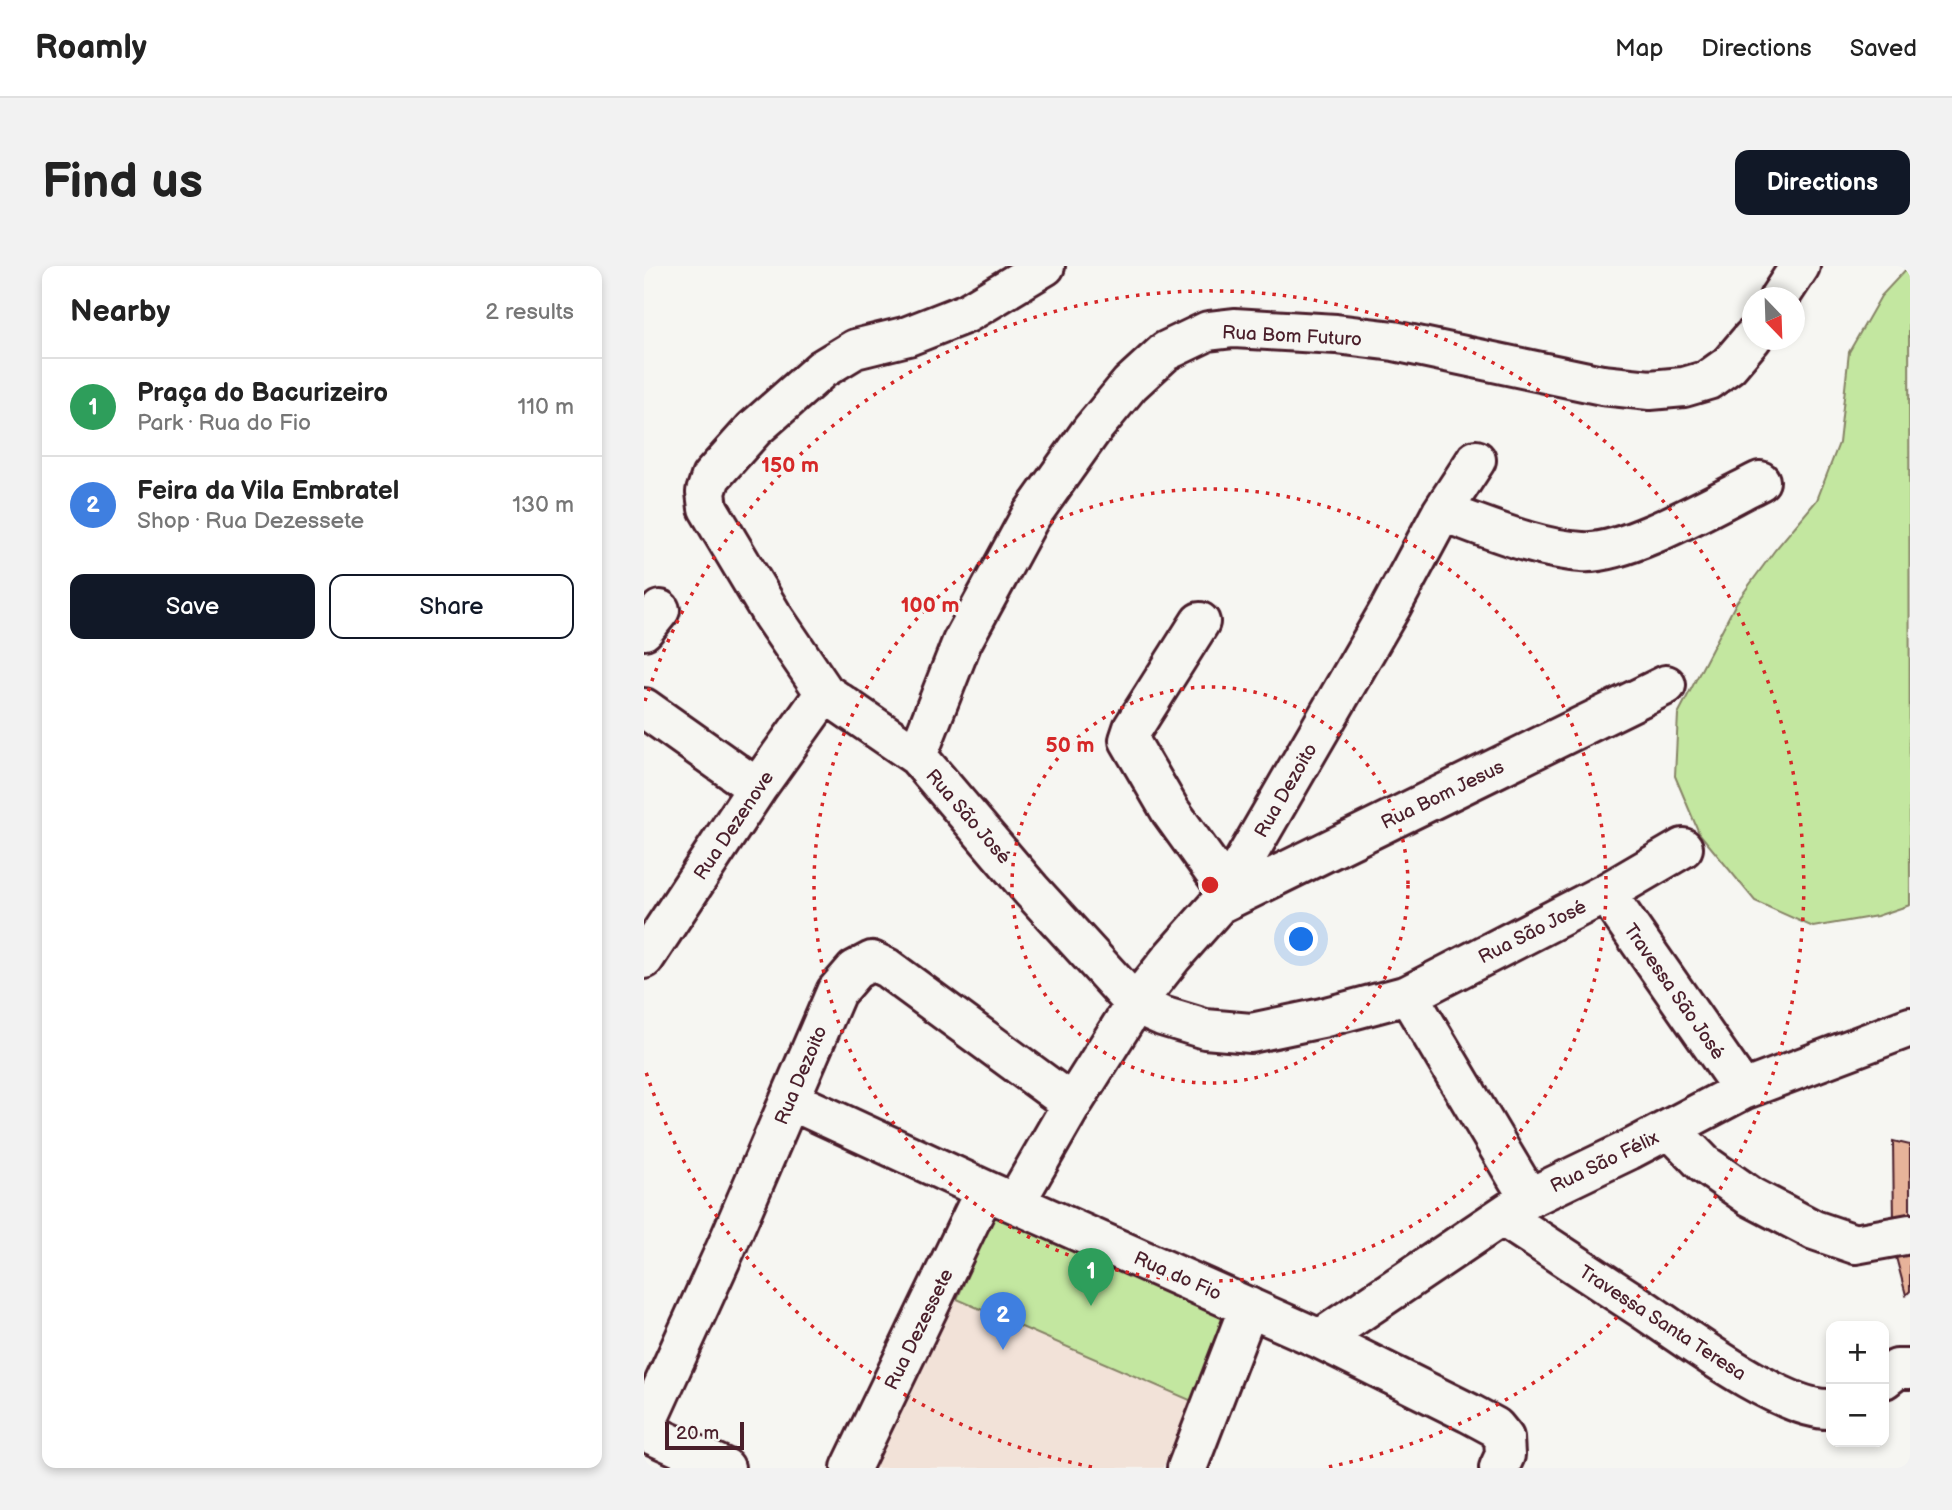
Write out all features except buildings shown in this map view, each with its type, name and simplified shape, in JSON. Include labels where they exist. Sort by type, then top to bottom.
[{"type":"street","name":"Rua São José","points":[[1045,266],[967,313],[908,336],[855,349],[822,369],[754,429],[711,477],[706,492],[708,508],[714,522],[825,693],[917,756],[1031,890],[1135,1004],[1162,1016],[1205,1029],[1251,1033],[1322,1018],[1408,995],[1606,893],[1683,848]]},
{"type":"street","points":[[1786,287],[1800,266]]},
{"type":"street","name":"Rua Bom Futuro","points":[[917,756],[962,642],[1030,517],[1091,431],[1130,384],[1167,352],[1208,331],[1234,328],[1336,334],[1394,341],[1602,385],[1650,390],[1684,387],[1708,380],[1729,365],[1742,350]]},
{"type":"street","name":"Rua Dezoito","points":[[1000,1196],[1072,1104],[1135,1004],[1223,897],[1391,607],[1442,513],[1476,460]]},
{"type":"street","points":[[1442,513],[1551,548],[1585,553],[1642,539],[1760,481]]},
{"type":"street","points":[[1200,622],[1133,728],[1129,740],[1223,897]]},
{"type":"street","name":"Rua Bom Jesus","points":[[1223,897],[1666,685]]},
{"type":"street","name":"Rua Dezenove","points":[[644,959],[757,788],[825,693]]},
{"type":"street","points":[[644,708],[757,788]]},
{"type":"street","name":"Travessa São José","points":[[1606,893],[1743,1090]]},
{"type":"street","name":"Rua Dezoito","points":[[644,1429],[726,1248],[836,992],[855,970],[872,961],[887,968],[1072,1104]]},
{"type":"street","name":"Travessa Santa Teresa","points":[[1408,995],[1516,1207],[1719,1360],[1768,1389],[1803,1404],[1826,1409]]},
{"type":"street","name":"Rua São Félix","points":[[1320,1339],[1516,1207],[1743,1090],[1910,1027]]},
{"type":"street","name":"Rua do Fio","points":[[790,1100],[1320,1339],[1494,1427],[1504,1438],[1502,1462]]},
{"type":"street","points":[[1670,1129],[1713,1170],[1751,1197],[1814,1230],[1855,1244],[1910,1234]]},
{"type":"street","name":"Rua Dezessete","points":[[851,1468],[1000,1196]]},
{"type":"street","points":[[1187,1468],[1249,1307]]},
{"type":"street","points":[[1889,1375],[1897,1369],[1910,1369]]},
{"type":"street","points":[[644,1429],[725,1468]]},
{"type":"shaded area","points":[[957,1299],[1192,1401],[1163,1468],[872,1468]]},
{"type":"green space","points":[[1909,266],[1910,905],[1877,916],[1813,927],[1755,901],[1699,833],[1675,776],[1678,714],[1736,603],[1775,550],[1817,500],[1839,443],[1849,352],[1881,296]]},
{"type":"green space","points":[[997,1209],[1225,1313],[1192,1401],[957,1299]]},
{"type":"place","name":"Praça do Bacurizeiro","points":[[1091,1306]]},
{"type":"place","name":"Feira da Vila Embratel","points":[[1003,1350]]}]
